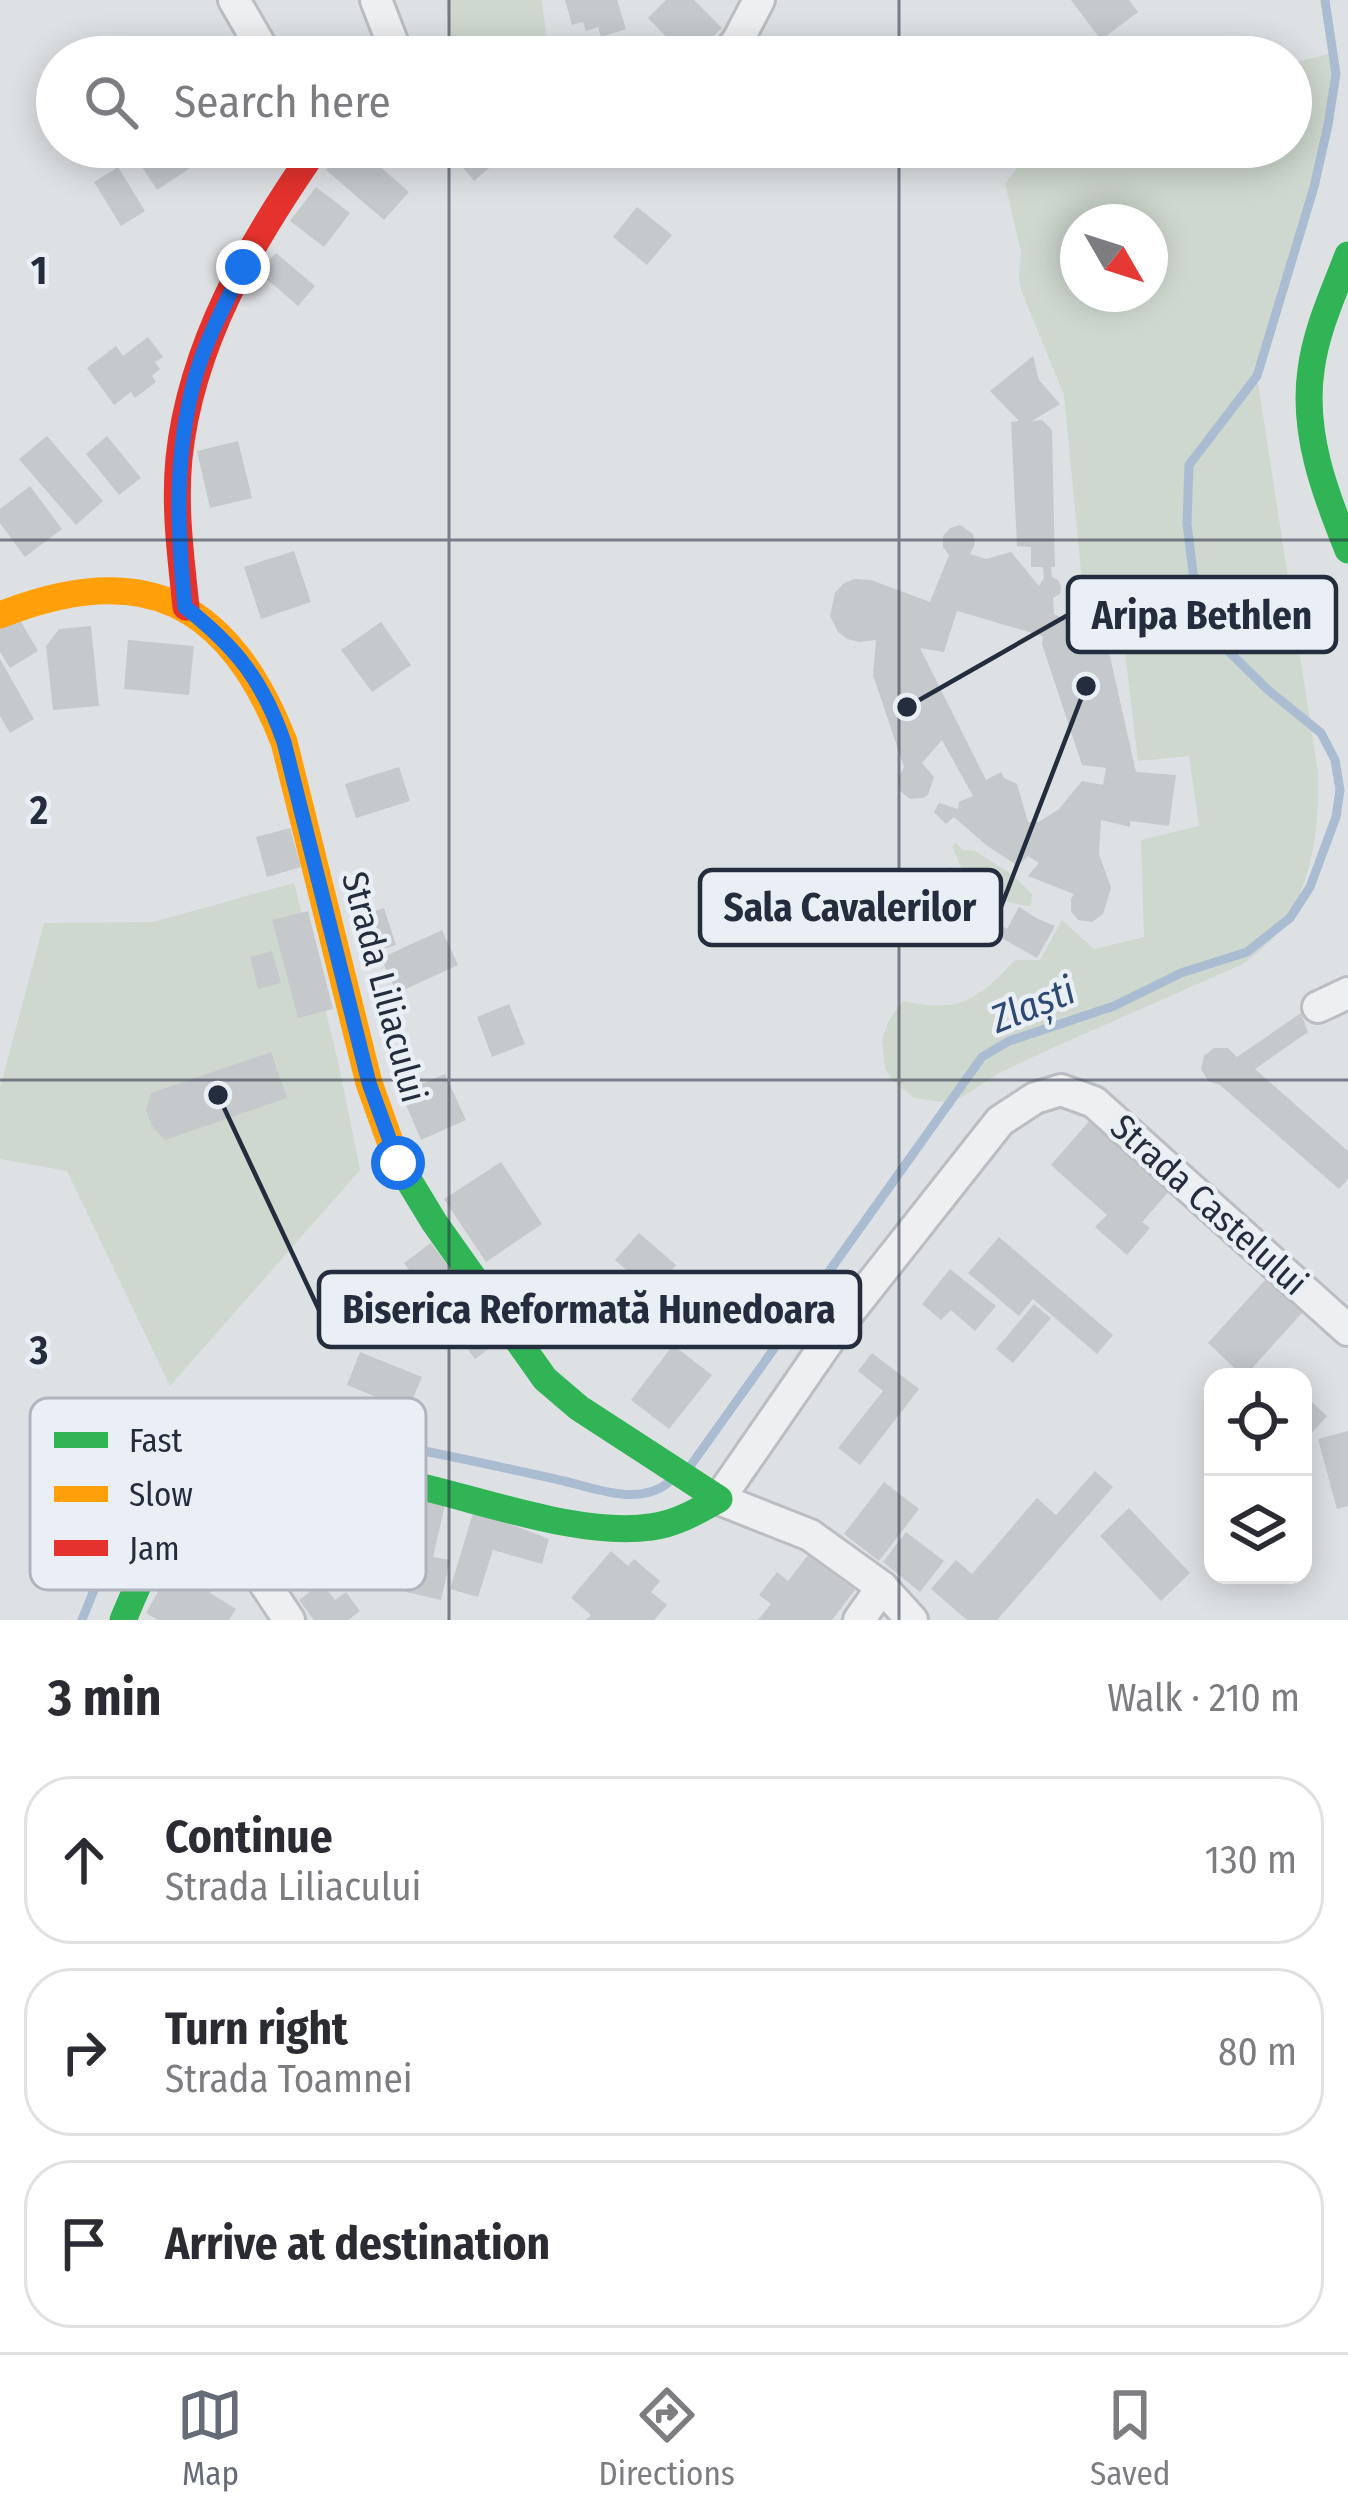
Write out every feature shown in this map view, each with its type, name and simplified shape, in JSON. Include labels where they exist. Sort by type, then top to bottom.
[{"type":"street","points":[[234,0],[255,36]]},
{"type":"street","points":[[376,0],[390,36]]},
{"type":"street","points":[[740,36],[759,0]]},
{"type":"street","points":[[0,616],[67,593],[110,590],[147,594],[185,607],[178,486],[196,373],[243,267],[300,168]]},
{"type":"street","points":[[1348,255],[1319,336],[1309,406],[1319,473],[1348,550]]},
{"type":"street","name":"Strada Liliacului","points":[[185,607],[231,648],[271,705],[369,1083],[398,1163],[545,1378],[579,1408],[718,1499]]},
{"type":"street","points":[[1318,1007],[1348,993]]},
{"type":"street","name":"Strada Castelului","points":[[718,1499],[842,1321],[1000,1121],[1035,1098],[1061,1090],[1094,1102],[1348,1330]]},
{"type":"street","points":[[426,1490],[566,1521],[628,1528],[671,1523],[718,1499],[810,1535],[882,1587],[911,1620]]},
{"type":"street","points":[[859,1620],[882,1587]]},
{"type":"street","points":[[123,1620],[137,1590]]},
{"type":"street","points":[[269,1590],[289,1620]]},
{"type":"shaded area","points":[[446,0],[542,0],[546,36],[449,36]]},
{"type":"shaded area","points":[[1334,53],[1336,74],[1314,187],[1257,376],[1318,773],[1316,828],[1305,880],[1282,926],[1243,964],[1041,1053],[960,1098],[944,1102],[914,1098],[885,1068],[882,1040],[903,1001],[953,1004],[978,994],[1015,960],[1040,960],[1062,920],[1094,949],[1144,937],[1141,840],[1199,826],[1189,756],[1138,761],[1117,586],[1083,592],[1064,395],[1021,290],[1021,252],[1005,183],[1017,168],[1312,168],[1312,58]]},
{"type":"shaded area","points":[[955,843],[1013,875],[1032,894],[1031,906],[978,888],[964,873],[952,847]]},
{"type":"shaded area","points":[[294,883],[360,1170],[170,1386],[67,1171],[0,1159],[0,1088],[44,923],[153,922]]},
{"type":"building","points":[[565,0],[617,0],[626,29],[601,36],[598,27],[586,31],[583,22],[572,25]]},
{"type":"building","points":[[666,0],[694,0],[722,28],[714,36],[666,36],[648,18]]},
{"type":"building","points":[[1071,0],[1129,0],[1138,12],[1106,36],[1098,36]]},
{"type":"building","points":[[119,168],[145,211],[121,226],[94,182]]},
{"type":"building","points":[[143,168],[190,168],[157,190]]},
{"type":"building","points":[[381,168],[409,192],[384,220],[326,170]]},
{"type":"building","points":[[463,168],[489,168],[474,181]]},
{"type":"building","points":[[316,187],[350,213],[324,247],[290,221]]},
{"type":"building","points":[[637,207],[672,235],[647,265],[613,237]]},
{"type":"building","points":[[276,253],[315,286],[298,306],[259,272]]},
{"type":"building","points":[[148,337],[163,357],[155,362],[160,369],[152,376],[156,382],[135,398],[131,392],[114,405],[87,368],[116,346],[123,356]]},
{"type":"building","points":[[1033,356],[1039,380],[1060,404],[1032,421],[1042,420],[1052,430],[1055,567],[1051,567],[1061,587],[1053,598],[1054,614],[1069,622],[1075,613],[1068,603],[1081,597],[1096,608],[1080,628],[1089,636],[1099,621],[1119,620],[1109,652],[1136,772],[1176,775],[1169,826],[1130,821],[1130,827],[1101,820],[1099,854],[1111,888],[1103,914],[1092,922],[1078,920],[1071,911],[1074,894],[1028,876],[1039,863],[1028,856],[1018,866],[954,817],[946,824],[934,812],[939,803],[958,809],[959,802],[973,796],[942,740],[922,763],[934,777],[928,795],[910,799],[900,791],[898,778],[904,767],[873,675],[876,640],[847,639],[830,616],[835,593],[854,579],[871,580],[930,602],[949,555],[943,536],[960,525],[973,534],[970,554],[986,559],[1011,552],[1039,586],[1043,567],[1031,567],[1031,547],[1017,546],[1011,422],[1019,421],[990,391]],"holes":[[[957,611],[1043,636],[1082,765],[1106,768],[1103,785],[1082,781],[1059,809],[1039,822],[1028,822],[1017,784],[1001,772],[986,780],[920,648],[944,652]]]},
{"type":"building","points":[[47,436],[103,501],[76,525],[19,459]]},
{"type":"building","points":[[107,436],[141,478],[119,495],[86,454]]},
{"type":"building","points":[[238,441],[252,498],[210,508],[197,451]]},
{"type":"building","points":[[30,486],[62,529],[25,557],[0,523],[0,509]]},
{"type":"building","points":[[294,551],[311,602],[261,619],[244,567]]},
{"type":"building","points":[[18,617],[38,651],[10,668],[0,652],[0,627]]},
{"type":"building","points":[[381,622],[411,665],[372,692],[341,650]]},
{"type":"building","points":[[91,626],[99,706],[53,710],[46,646],[59,629]]},
{"type":"building","points":[[128,640],[194,646],[189,695],[124,689]]},
{"type":"building","points":[[0,659],[34,719],[10,733],[0,716]]},
{"type":"building","points":[[399,767],[410,801],[356,818],[345,784]]},
{"type":"building","points":[[290,828],[301,867],[267,877],[256,837]]},
{"type":"building","points":[[951,867],[956,871],[957,887],[973,901],[989,905],[1007,929],[1019,907],[1055,926],[1037,958],[947,907],[946,878]]},
{"type":"building","points":[[384,908],[396,945],[364,955],[351,919]]},
{"type":"building","points":[[308,911],[333,1009],[298,1018],[272,920]]},
{"type":"building","points":[[442,930],[458,965],[397,993],[381,958]]},
{"type":"building","points":[[272,951],[281,983],[258,989],[250,957]]},
{"type":"building","points":[[509,1004],[525,1044],[492,1057],[477,1017]]},
{"type":"building","points":[[1301,1013],[1308,1032],[1255,1069],[1348,1151],[1348,1179],[1339,1189],[1220,1085],[1208,1081],[1201,1069],[1204,1056],[1214,1048],[1228,1048],[1237,1057]]},
{"type":"building","points":[[271,1052],[287,1098],[165,1140],[152,1126],[146,1110],[151,1093]]},
{"type":"building","points":[[445,1074],[466,1120],[421,1140],[401,1093]]},
{"type":"building","points":[[1091,1119],[1171,1189],[1142,1222],[1150,1228],[1127,1255],[1095,1227],[1107,1215],[1051,1165]]},
{"type":"building","points":[[501,1162],[542,1224],[486,1262],[444,1199]]},
{"type":"building","points":[[639,1233],[676,1265],[652,1293],[615,1260]]},
{"type":"building","points":[[999,1237],[1113,1335],[1097,1354],[1033,1299],[1019,1316],[968,1273]]},
{"type":"building","points":[[431,1243],[502,1339],[475,1359],[459,1337],[449,1343],[425,1310],[434,1304],[404,1263]]},
{"type":"building","points":[[950,1269],[996,1306],[975,1331],[951,1310],[941,1320],[922,1304]]},
{"type":"building","points":[[1266,1279],[1303,1312],[1252,1368],[1234,1368],[1208,1343]]},
{"type":"building","points":[[1034,1304],[1051,1318],[1013,1363],[996,1349]]},
{"type":"building","points":[[673,1345],[712,1375],[669,1429],[631,1400]]},
{"type":"building","points":[[360,1352],[422,1377],[413,1398],[379,1398],[347,1385]]},
{"type":"building","points":[[872,1353],[919,1389],[860,1465],[838,1448],[883,1391],[858,1371]]},
{"type":"building","points":[[1312,1402],[1327,1416],[1312,1433]]},
{"type":"building","points":[[1348,1431],[1348,1506],[1337,1509],[1318,1439]]},
{"type":"building","points":[[1095,1471],[1113,1487],[997,1620],[967,1620],[931,1589],[956,1560],[972,1574],[1037,1498],[1056,1515]]},
{"type":"building","points":[[884,1482],[919,1509],[879,1561],[844,1534]]},
{"type":"building","points":[[426,1497],[446,1501],[433,1557],[450,1560],[441,1600],[406,1592],[426,1590]]},
{"type":"building","points":[[1129,1508],[1190,1573],[1161,1601],[1100,1536]]},
{"type":"building","points":[[474,1510],[549,1539],[542,1564],[493,1550],[478,1597],[450,1589]]},
{"type":"building","points":[[906,1532],[944,1561],[920,1592],[883,1562]]},
{"type":"building","points":[[611,1551],[628,1566],[634,1559],[660,1581],[651,1592],[667,1605],[654,1620],[586,1620],[591,1615],[571,1598]]},
{"type":"building","points":[[808,1555],[855,1590],[832,1620],[758,1620],[771,1604],[759,1595],[777,1572],[788,1581]]},
{"type":"building","points":[[159,1590],[212,1590],[236,1609],[229,1620],[158,1620],[146,1613]]},
{"type":"building","points":[[313,1590],[327,1590],[335,1600],[346,1592],[360,1611],[348,1620],[314,1620],[299,1600]]},
{"type":"waterway","name":"Zlaști","points":[[691,1465],[982,1057],[1009,1041],[1114,1006],[1181,973],[1247,952],[1290,918],[1310,887],[1336,817],[1340,790],[1335,760],[1321,733],[1219,642],[1194,580],[1187,524],[1189,465],[1257,376],[1314,187],[1336,74],[1325,0]]},
{"type":"waterway","name":"Zlaști","points":[[426,1452],[617,1494],[644,1494],[668,1483]]},
{"type":"waterway","name":"Zlaști","points":[[82,1620],[94,1590]]},
{"type":"traffic: fast","points":[[1348,255],[1317,340],[1309,393],[1318,462],[1348,550]]},
{"type":"traffic: fast","points":[[397,1161],[434,1222],[545,1379],[579,1408],[719,1499],[660,1525],[596,1527],[426,1488]]},
{"type":"traffic: fast","points":[[123,1620],[136,1590]]},
{"type":"traffic: slow","points":[[0,615],[51,598],[97,591],[138,593],[175,604],[208,625],[237,655],[284,742],[369,1083],[397,1161]]},
{"type":"traffic: jam","points":[[186,607],[178,477],[196,374],[228,294],[303,168]]},
{"type":"place","name":"Sala Cavalerilor","points":[[1086,686]]},
{"type":"place","name":"Aripa Bethlen","points":[[907,707]]},
{"type":"place","name":"Biserica Reformată Hunedoara","points":[[218,1095]]},
{"type":"route","points":[[243,267],[196,373],[179,454],[178,528],[185,607],[231,648],[271,705],[369,1083],[398,1163]]}]
